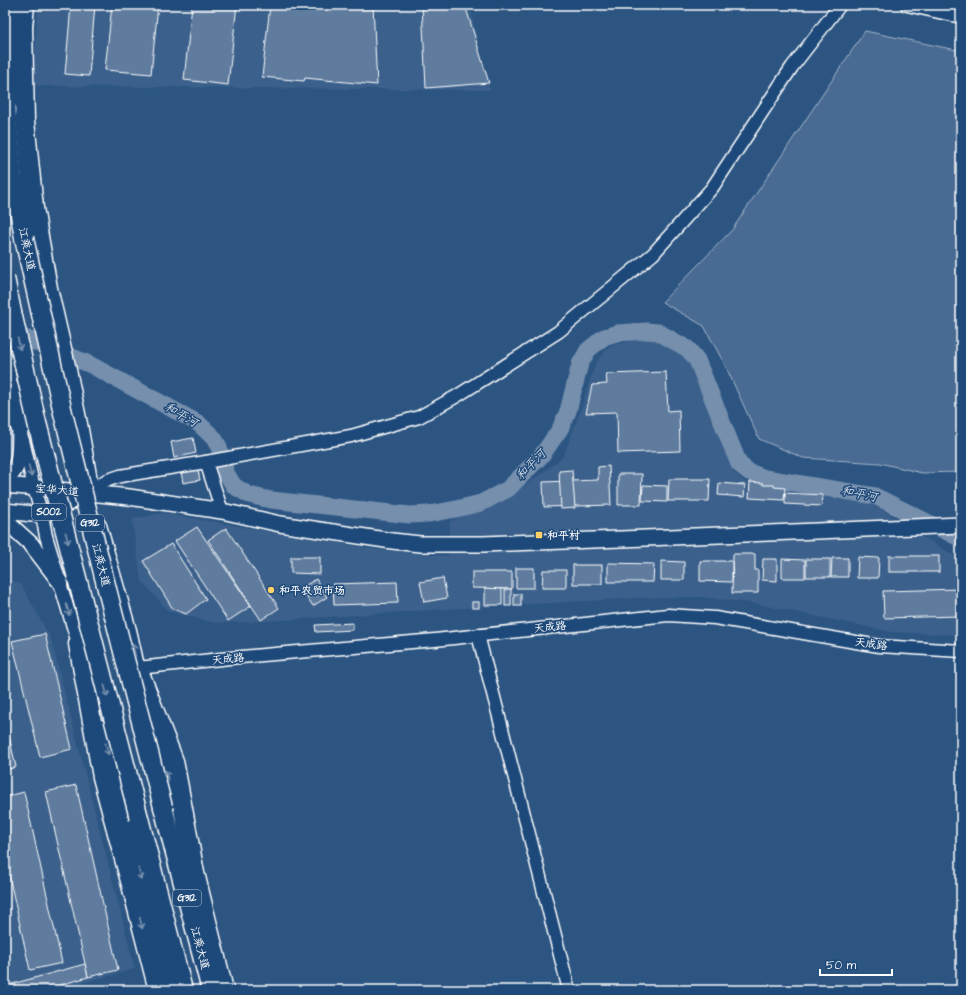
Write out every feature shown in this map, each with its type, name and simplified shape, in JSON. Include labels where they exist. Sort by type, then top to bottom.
[{"type":"highway","points":[[25,5],[23,27],[25,121],[34,208],[63,369],[78,424],[90,493]]},
{"type":"highway","name":"江乘大道","points":[[5,87],[13,176],[24,238],[49,352],[112,612],[211,990]]},
{"type":"highway","name":"G312","points":[[5,278],[37,423],[183,990]]},
{"type":"highway","points":[[5,373],[20,427]]},
{"type":"highway","points":[[78,644],[102,777],[158,990]]},
{"type":"highway","points":[[138,668],[174,761],[195,873],[224,990]]},
{"type":"main road","points":[[5,478],[15,470],[19,461],[20,427]]},
{"type":"main road","name":"宝华大道","points":[[5,485],[90,493]]},
{"type":"main road","points":[[90,493],[129,497],[222,511],[280,524],[392,542],[448,545],[961,525]]},
{"type":"main road","name":"宝华大道","points":[[42,515],[90,493]]},
{"type":"main road","name":"S002","points":[[5,511],[42,515]]},
{"type":"main road","points":[[5,522],[31,544],[60,582]]},
{"type":"street","points":[[14,5],[11,49],[16,140],[31,240],[48,314],[63,369]]},
{"type":"street","points":[[221,990],[191,867],[138,668],[130,630],[90,493],[105,481],[120,476],[231,458],[351,436],[419,417],[457,396],[558,332],[653,254],[712,188],[792,67],[840,5]]},
{"type":"street","points":[[907,5],[961,17]]},
{"type":"street","points":[[5,351],[20,427],[46,536],[78,644],[172,990]]},
{"type":"street","points":[[5,395],[20,427]]},
{"type":"street","points":[[210,461],[222,511]]},
{"type":"street","name":"天成路","points":[[138,668],[668,615],[715,618],[879,646],[961,650]]},
{"type":"street","points":[[478,635],[569,990]]},
{"type":"shaded area","points":[[38,5],[469,5],[490,90],[32,86]]},
{"type":"shaded area","points":[[865,31],[961,51],[961,472],[922,473],[880,463],[803,458],[759,439],[726,367],[704,326],[662,302],[732,230]]},
{"type":"shaded area","points":[[646,337],[679,347],[701,373],[733,472],[745,482],[871,502],[923,537],[961,560],[961,635],[891,632],[757,604],[701,597],[639,598],[254,622],[215,623],[168,611],[141,580],[132,519],[162,513],[379,550],[448,556],[450,521],[506,500],[563,457],[580,412],[596,362],[610,346]]},
{"type":"shaded area","points":[[5,578],[21,584],[51,639],[135,969],[55,990],[5,990]]},
{"type":"building","points":[[71,5],[95,5],[89,76],[65,74]]},
{"type":"building","points":[[112,5],[158,5],[151,74],[105,70]]},
{"type":"building","points":[[192,5],[237,5],[228,85],[184,80]]},
{"type":"building","points":[[270,5],[373,5],[377,85],[305,78],[304,81],[262,77]]},
{"type":"building","points":[[422,5],[465,5],[489,83],[426,88]]},
{"type":"building","points":[[666,372],[668,411],[679,410],[680,451],[618,453],[617,412],[586,413],[592,385],[607,384],[606,374]]},
{"type":"building","points":[[193,438],[196,453],[174,458],[171,442]]},
{"type":"building","points":[[609,466],[611,505],[544,507],[543,482],[598,480],[598,467]]},
{"type":"building","points":[[198,470],[200,480],[183,483],[181,472]]},
{"type":"building","points":[[572,470],[575,508],[561,509],[559,471]]},
{"type":"building","points":[[618,474],[642,474],[641,505],[618,505]]},
{"type":"building","points":[[669,479],[710,479],[709,501],[668,501]]},
{"type":"building","points":[[750,482],[763,483],[763,485],[774,485],[774,487],[785,488],[784,500],[749,498]]},
{"type":"building","points":[[719,483],[745,485],[744,497],[718,495]]},
{"type":"building","points":[[643,485],[667,486],[667,502],[642,501]]},
{"type":"building","points":[[785,493],[823,495],[822,506],[785,504]]},
{"type":"building","points":[[197,527],[251,606],[228,621],[175,541]]},
{"type":"building","points":[[226,528],[279,608],[261,620],[208,540]]},
{"type":"building","points":[[171,544],[206,599],[186,614],[173,609],[143,561]]},
{"type":"building","points":[[733,554],[755,554],[755,570],[758,570],[758,593],[732,593]]},
{"type":"building","points":[[889,556],[939,556],[939,572],[889,572]]},
{"type":"building","points":[[291,557],[320,557],[320,574],[291,573]]},
{"type":"building","points":[[858,557],[879,558],[878,578],[857,578]]},
{"type":"building","points":[[832,558],[848,558],[848,577],[831,577]]},
{"type":"building","points":[[763,559],[777,559],[777,581],[762,580]]},
{"type":"building","points":[[782,559],[805,560],[805,578],[782,578]]},
{"type":"building","points":[[806,559],[830,559],[830,577],[806,577]]},
{"type":"building","points":[[661,561],[684,562],[684,580],[661,580]]},
{"type":"building","points":[[700,561],[732,561],[732,582],[700,581]]},
{"type":"building","points":[[608,563],[654,564],[653,582],[608,582]]},
{"type":"building","points":[[573,565],[602,565],[602,584],[573,584]]},
{"type":"building","points":[[516,568],[534,568],[534,588],[516,588]]},
{"type":"building","points":[[543,570],[566,570],[566,588],[542,588]]},
{"type":"building","points":[[472,572],[512,572],[512,589],[472,588]]},
{"type":"building","points":[[443,578],[447,598],[424,602],[420,582]]},
{"type":"building","points":[[316,579],[327,597],[313,606],[301,588]]},
{"type":"building","points":[[397,582],[398,603],[334,605],[333,584]]},
{"type":"building","points":[[485,588],[502,589],[502,605],[485,605]]},
{"type":"building","points":[[505,589],[511,589],[511,606],[505,606]]},
{"type":"building","points":[[961,589],[961,616],[884,618],[883,591]]},
{"type":"building","points":[[514,594],[521,594],[521,606],[514,606]]},
{"type":"building","points":[[472,602],[479,602],[479,608],[472,608]]},
{"type":"building","points":[[353,623],[353,630],[316,632],[315,625]]},
{"type":"building","points":[[45,634],[72,749],[40,757],[12,641]]},
{"type":"building","points":[[5,718],[16,767],[5,770]]},
{"type":"building","points":[[76,785],[118,970],[88,977],[46,792]]},
{"type":"building","points":[[24,792],[62,963],[30,970],[5,858],[5,797]]},
{"type":"building","points":[[85,964],[88,977],[42,990],[5,990],[5,986]]},
{"type":"waterway","name":"和平河","points":[[5,330],[89,364],[198,423],[214,438],[219,447],[226,473],[234,486],[249,495],[271,500],[410,515],[429,514],[481,503],[508,489],[542,455],[560,429],[568,411],[580,364],[588,350],[604,337],[617,333],[647,331],[658,332],[688,349],[697,360],[739,464],[749,472],[765,478],[875,496],[961,539]]},
{"type":"place","name":"和平村","points":[[539,535]]},
{"type":"place","name":"和平农贸市场","points":[[271,590]]}]
